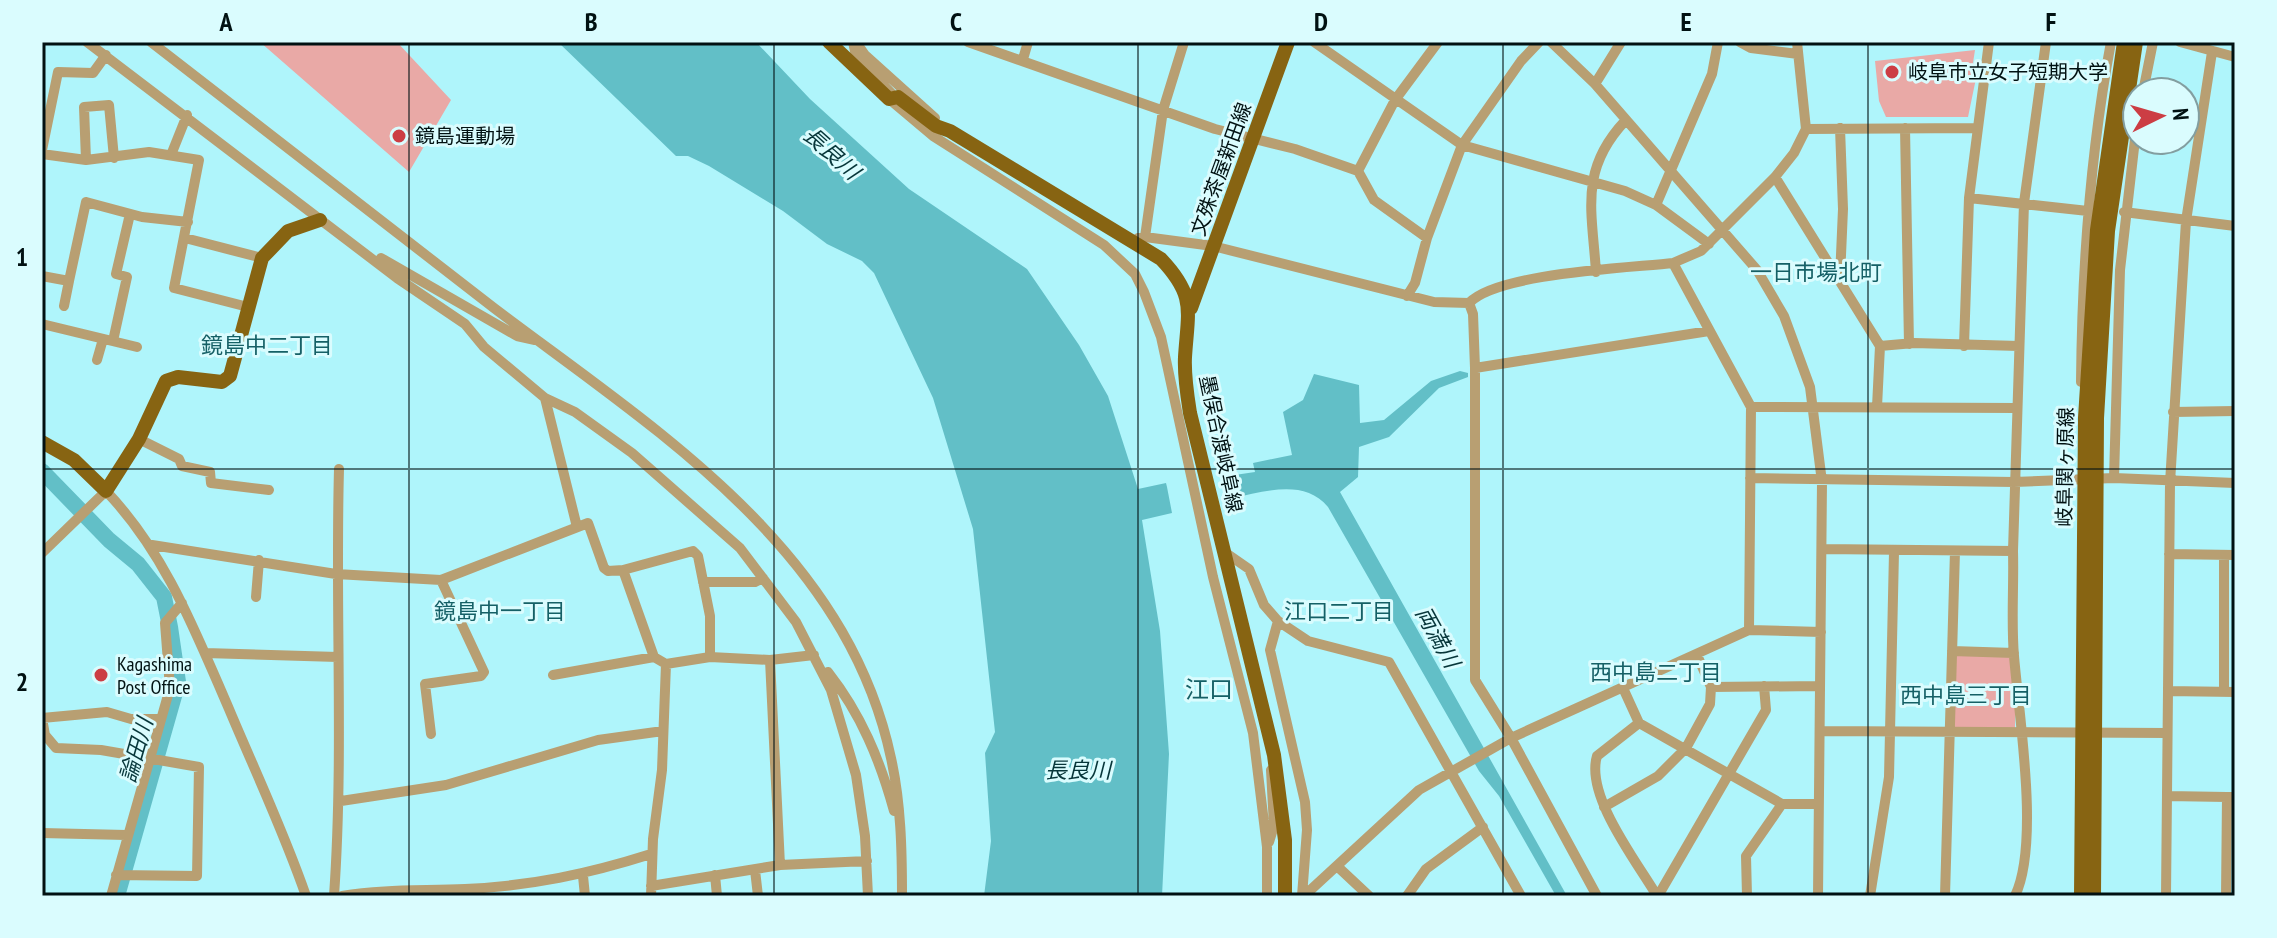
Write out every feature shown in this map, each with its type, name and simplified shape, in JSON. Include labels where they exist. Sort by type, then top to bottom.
[{"type":"main road","name":"墨俣合渡岐阜線","points":[[829,42],[889,99],[898,97],[936,126],[950,131],[1161,259],[1185,288],[1191,309],[1185,378],[1274,755],[1285,840],[1285,896]]},
{"type":"main road","name":"文殊茶屋新田線","points":[[1191,309],[1288,42]]},
{"type":"main road","name":"岐阜関ヶ原線","points":[[2094,896],[2087,481],[2103,230],[2124,42]]},
{"type":"main road","name":"岐阜関ヶ原線","points":[[2103,230],[2136,42]]},
{"type":"main road","points":[[42,442],[74,460],[106,491],[139,439],[171,377],[226,380],[262,258],[288,231],[320,220]]},
{"type":"main road","name":"岐阜関ヶ原線","points":[[2081,896],[2090,734]]},
{"type":"street","points":[[87,42],[187,115],[320,220],[517,336],[538,340]]},
{"type":"street","points":[[151,42],[728,490],[795,560],[848,642],[876,704],[891,757],[901,838],[902,896]]},
{"type":"street","points":[[855,42],[856,56],[891,93],[889,99],[933,136],[1104,245],[1135,274],[1144,292],[1161,337],[1213,577],[1253,733],[1267,847],[1267,896]]},
{"type":"street","points":[[855,42],[865,55],[950,131]]},
{"type":"street","points":[[968,42],[1163,110],[1358,171],[1374,200],[1427,238]]},
{"type":"street","points":[[1023,59],[1028,42]]},
{"type":"street","points":[[1145,237],[1163,110],[1184,42]]},
{"type":"street","points":[[1314,42],[1462,145],[1656,205],[1709,244]]},
{"type":"street","points":[[1358,171],[1395,100],[1438,42]]},
{"type":"street","points":[[1407,296],[1415,283],[1427,238],[1462,145],[1521,61],[1539,42]]},
{"type":"street","points":[[1551,42],[1595,84],[1757,270],[1784,316],[1814,407],[1822,482],[1818,896]]},
{"type":"street","points":[[1595,84],[1621,42]]},
{"type":"street","points":[[1656,205],[1712,74],[1718,42]]},
{"type":"street","points":[[1127,239],[1145,237],[1213,246],[1434,302],[1469,303],[1478,293],[1506,283],[1673,263],[1691,257],[1709,244],[1775,177],[1794,153],[1806,129],[1798,48],[1751,48],[1740,42]]},
{"type":"street","points":[[1964,346],[1969,198],[1989,42]]},
{"type":"street","points":[[2015,896],[2026,858],[2022,730],[2014,653],[2016,408],[2024,203],[2046,42]]},
{"type":"street","points":[[2087,481],[2082,301],[2097,117],[2111,42]]},
{"type":"street","points":[[2146,76],[2153,42]]},
{"type":"street","points":[[2180,42],[2235,57]]},
{"type":"street","points":[[2166,896],[2173,412],[2186,221],[2212,52]]},
{"type":"street","points":[[106,55],[93,73],[58,72],[42,152],[86,160],[149,152],[199,160],[174,288],[248,307]]},
{"type":"street","points":[[86,160],[84,107],[109,105],[114,158]]},
{"type":"street","points":[[171,155],[187,115]]},
{"type":"street","points":[[1596,272],[1591,183],[1600,156],[1625,121]]},
{"type":"street","points":[[1839,277],[1843,209],[1840,128]]},
{"type":"street","points":[[1905,128],[1909,344]]},
{"type":"street","points":[[1806,129],[1977,128]]},
{"type":"street","points":[[2114,478],[2117,324],[2124,212],[2132,156]]},
{"type":"street","points":[[1775,177],[1880,346],[1877,407]]},
{"type":"street","points":[[1969,198],[2088,211]]},
{"type":"street","points":[[64,306],[86,202],[130,214],[188,222]]},
{"type":"street","points":[[2124,212],[2235,226]]},
{"type":"street","points":[[97,360],[108,340],[127,277],[116,274],[130,214]]},
{"type":"street","points":[[185,238],[262,258]]},
{"type":"street","points":[[355,243],[397,278],[465,324],[484,347],[545,398],[575,412],[632,453],[711,520],[763,578],[796,622],[831,690],[856,775],[867,861],[868,896]]},
{"type":"street","points":[[1673,263],[1751,407],[1749,630]]},
{"type":"street","points":[[42,276],[69,281]]},
{"type":"street","points":[[1469,303],[1473,314],[1475,368],[1475,680],[1597,896]]},
{"type":"street","points":[[42,324],[137,347]]},
{"type":"street","points":[[1475,368],[1709,331]]},
{"type":"street","points":[[1880,346],[2019,346]]},
{"type":"street","points":[[545,398],[577,527]]},
{"type":"street","points":[[1751,407],[2016,408]]},
{"type":"street","points":[[2173,412],[2235,411]]},
{"type":"street","points":[[139,439],[179,459],[182,466],[210,472],[211,483],[269,490]]},
{"type":"street","points":[[334,896],[341,801],[336,574],[339,469]]},
{"type":"street","points":[[1750,478],[1822,482],[2014,482],[2114,478],[2170,483],[2235,483]]},
{"type":"street","points":[[42,553],[106,491],[152,545],[205,653],[280,825],[306,896]]},
{"type":"street","points":[[152,545],[336,574],[441,580],[588,523],[604,568],[608,571],[623,570],[693,551],[698,556],[710,616],[710,657]]},
{"type":"street","points":[[1822,549],[2013,551]]},
{"type":"street","points":[[1945,896],[1947,732],[1955,551]]},
{"type":"street","points":[[1870,896],[1889,777],[1894,552]]},
{"type":"street","points":[[1226,553],[1249,569],[1264,605],[1278,621],[1308,641],[1389,662],[1521,896]]},
{"type":"street","points":[[2168,691],[2229,692],[2230,555],[2169,554]]},
{"type":"street","points":[[256,597],[259,560]]},
{"type":"street","points":[[623,570],[654,657],[666,664],[710,657],[816,659]]},
{"type":"street","points":[[703,582],[755,582],[763,578]]},
{"type":"street","points":[[431,734],[425,684],[481,676],[484,672],[441,580]]},
{"type":"street","points":[[111,896],[121,875],[126,835],[153,757],[159,719],[170,688],[165,623],[182,603]]},
{"type":"street","points":[[1278,621],[1270,650],[1305,802],[1303,896]]},
{"type":"street","points":[[1303,896],[1338,867],[1397,808],[1451,771],[1509,740],[1749,630],[1821,632]]},
{"type":"street","points":[[1952,651],[2014,653]]},
{"type":"street","points":[[205,653],[338,657]]},
{"type":"street","points":[[1604,807],[1658,776],[1686,748],[1710,704],[1711,687],[1697,655]]},
{"type":"street","points":[[553,675],[654,657]]},
{"type":"street","points":[[816,659],[850,704],[873,747],[901,838]]},
{"type":"street","points":[[770,660],[780,865]]},
{"type":"street","points":[[666,664],[651,854],[651,891],[715,875],[780,865],[867,861]]},
{"type":"street","points":[[1639,723],[1597,756],[1597,787],[1604,807],[1658,896],[1766,710],[1764,686]]},
{"type":"street","points":[[1711,687],[1820,686]]},
{"type":"street","points":[[1623,688],[1639,723],[1782,804],[1818,804]]},
{"type":"street","points":[[121,875],[197,876],[199,767],[153,757],[56,748],[45,735],[42,718],[107,712],[131,719],[159,719]]},
{"type":"street","points":[[341,801],[446,785],[598,740],[663,731]]},
{"type":"street","points":[[1820,731],[2167,733]]},
{"type":"street","points":[[1267,847],[1274,826],[1271,765],[1274,755]]},
{"type":"street","points":[[2167,796],[2231,797],[2226,896]]},
{"type":"street","points":[[1747,896],[1746,856],[1782,804]]},
{"type":"street","points":[[1407,896],[1426,869],[1483,827]]},
{"type":"street","points":[[42,833],[126,835]]},
{"type":"street","points":[[342,896],[377,890],[514,886],[583,876],[651,854]]},
{"type":"street","points":[[1338,867],[1369,896]]},
{"type":"street","points":[[755,870],[758,896]]},
{"type":"street","points":[[715,875],[717,896]]},
{"type":"street","points":[[583,876],[585,896]]},
{"type":"shaded area","name":"鏡島運動場","points":[[260,42],[397,42],[451,100],[409,172]]},
{"type":"shaded area","points":[[1975,50],[1973,63],[1979,64],[1968,117],[1886,117],[1879,101],[1875,61]]},
{"type":"shaded area","points":[[1954,653],[2015,655],[2015,731],[1951,727]]},
{"type":"water","name":"長良川","points":[[558,42],[756,42],[810,99],[909,189],[1027,269],[1079,345],[1108,396],[1138,489],[1166,483],[1167,487],[1172,513],[1142,520],[1160,631],[1169,754],[1162,896],[984,896],[991,841],[985,753],[995,732],[973,529],[933,398],[874,273],[862,261],[827,244],[783,211],[709,166],[688,156],[676,156]]},
{"type":"water","points":[[1460,371],[1468,373],[1468,377],[1439,388],[1389,437],[1359,447],[1358,477],[1340,492],[1567,896],[1556,896],[1499,796],[1479,771],[1328,507],[1318,498],[1296,490],[1283,489],[1233,498],[1228,476],[1255,472],[1253,463],[1292,455],[1283,412],[1303,400],[1314,374],[1359,385],[1360,423],[1384,420],[1431,381]]},
{"type":"waterway","name":"論田川","points":[[42,471],[109,540],[138,564],[164,597],[170,627],[178,682],[117,896]]},
{"type":"place","name":"岐阜市立女子短期大学","points":[[1892,72]]},
{"type":"place","name":"鏡島運動場","points":[[399,136]]},
{"type":"place","name":"Kagashima Post Office","points":[[101,675]]},
{"type":"district","name":"一日市場北町","points":[[1816,272]]},
{"type":"district","name":"鏡島中二丁目","points":[[267,345]]},
{"type":"district","name":"鏡島中一丁目","points":[[500,611]]},
{"type":"district","name":"江口二丁目","points":[[1339,611]]},
{"type":"district","name":"西中島二丁目","points":[[1656,672]]},
{"type":"district","name":"江口","points":[[1209,689]]},
{"type":"district","name":"西中島三丁目","points":[[1966,695]]},
{"type":"water label","name":"両満川","points":[[1438,637]]}]
